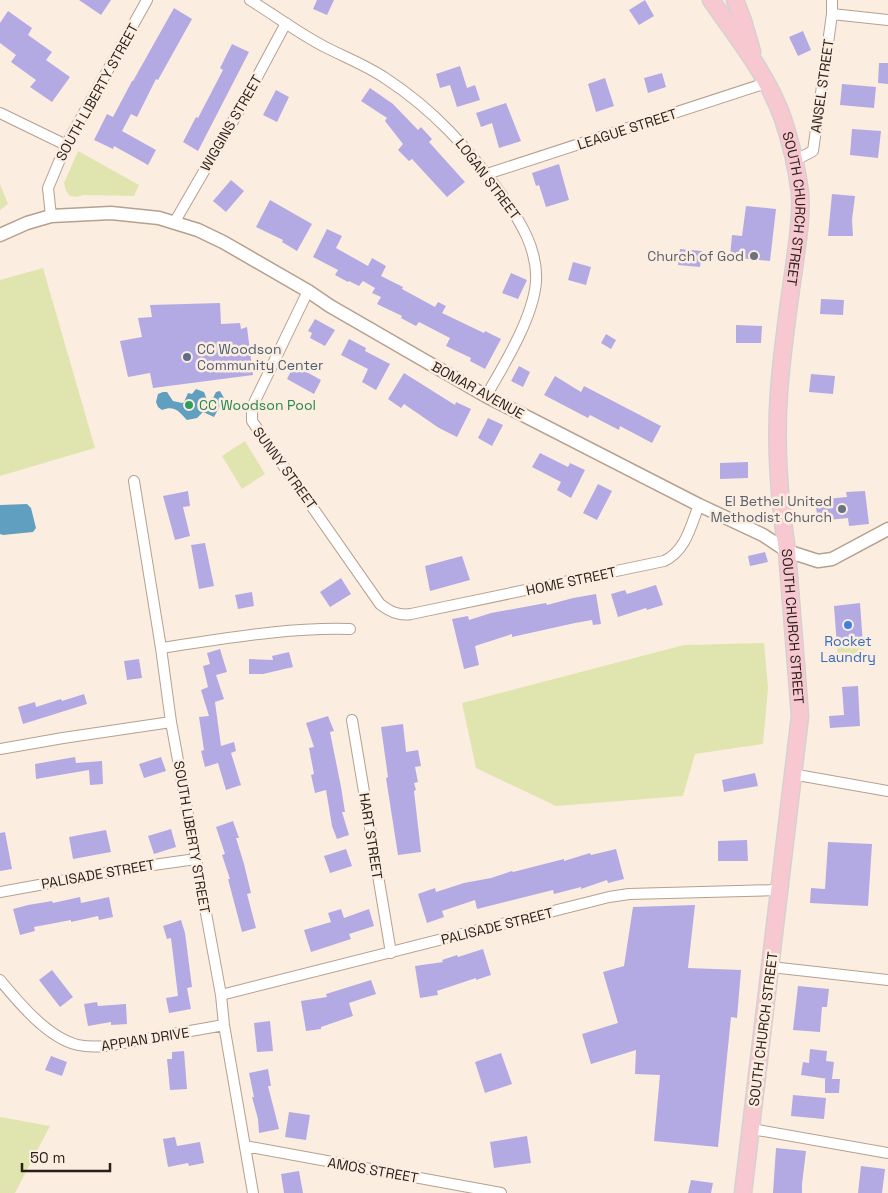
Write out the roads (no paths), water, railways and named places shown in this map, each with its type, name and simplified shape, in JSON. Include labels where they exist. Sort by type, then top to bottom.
[{"type":"main road","points":[[711,0],[756,66]]},
{"type":"main road","points":[[734,0],[743,21],[756,66]]},
{"type":"main road","name":"SOUTH CHURCH STREET","points":[[743,1193],[800,716],[776,443],[779,392],[800,224],[800,194],[783,118],[756,66]]},
{"type":"street","name":"SOUTH LIBERTY STREET","points":[[51,216],[48,188],[66,145],[148,0]]},
{"type":"street","name":"LOGAN STREET","points":[[250,0],[328,48],[384,77],[409,95],[448,129],[475,158],[522,226],[532,249],[535,265],[536,281],[533,297],[528,313],[498,376],[486,396]]},
{"type":"street","name":"ANSEL STREET","points":[[794,161],[813,150],[832,14],[832,0]]},
{"type":"street","points":[[832,14],[888,20]]},
{"type":"street","name":"WIGGINS STREET","points":[[174,223],[240,109],[286,23]]},
{"type":"street","name":"LEAGUE STREET","points":[[487,174],[766,83]]},
{"type":"street","points":[[0,113],[66,145]]},
{"type":"street","name":"BOMAR AVENUE","points":[[0,235],[27,223],[51,216],[111,213],[159,218],[198,230],[223,242],[486,396],[763,535],[787,551],[818,561],[832,559],[888,529]]},
{"type":"street","name":"SUNNY STREET","points":[[308,291],[254,403],[252,422],[380,604],[396,614],[411,614]]},
{"type":"street","name":"SOUTH LIBERTY STREET","points":[[134,481],[171,722],[221,995],[224,1025],[253,1193]]},
{"type":"street","name":"HOME STREET","points":[[411,614],[664,561],[680,550],[699,504]]},
{"type":"street","points":[[161,648],[272,632],[315,628],[350,629]]},
{"type":"street","name":"HART STREET","points":[[352,720],[391,953]]},
{"type":"street","points":[[0,749],[171,722]]},
{"type":"street","points":[[792,774],[888,791]]},
{"type":"street","name":"PALISADE STREET","points":[[0,892],[132,868],[196,859]]},
{"type":"street","name":"PALISADE STREET","points":[[221,995],[609,897],[628,894],[778,890]]},
{"type":"street","points":[[771,966],[888,980]]},
{"type":"street","name":"APPIAN DRIVE","points":[[0,980],[24,1007],[53,1033],[64,1040],[78,1045],[106,1046],[224,1025]]},
{"type":"street","points":[[752,1128],[888,1152]]},
{"type":"street","name":"AMOS STREET","points":[[245,1146],[501,1193]]},
{"type":"water","name":"CC Woodson Pool","points":[[196,389],[204,392],[207,400],[210,401],[216,392],[220,391],[224,398],[214,417],[203,412],[197,418],[187,420],[174,409],[162,410],[156,402],[158,394],[167,392],[173,401],[182,403],[188,393],[192,394]]},
{"type":"water","points":[[27,504],[31,508],[36,528],[33,532],[0,534],[0,505]]},
{"type":"place","name":"Church of God","points":[[754,256]]},
{"type":"place","name":"CC Woodson Community Center","points":[[187,357]]},
{"type":"place","name":"CC Woodson Pool","points":[[189,405]]},
{"type":"place","name":"El Bethel United Methodist Church","points":[[842,509]]},
{"type":"place","name":"Rocket Laundry","points":[[848,625]]}]
